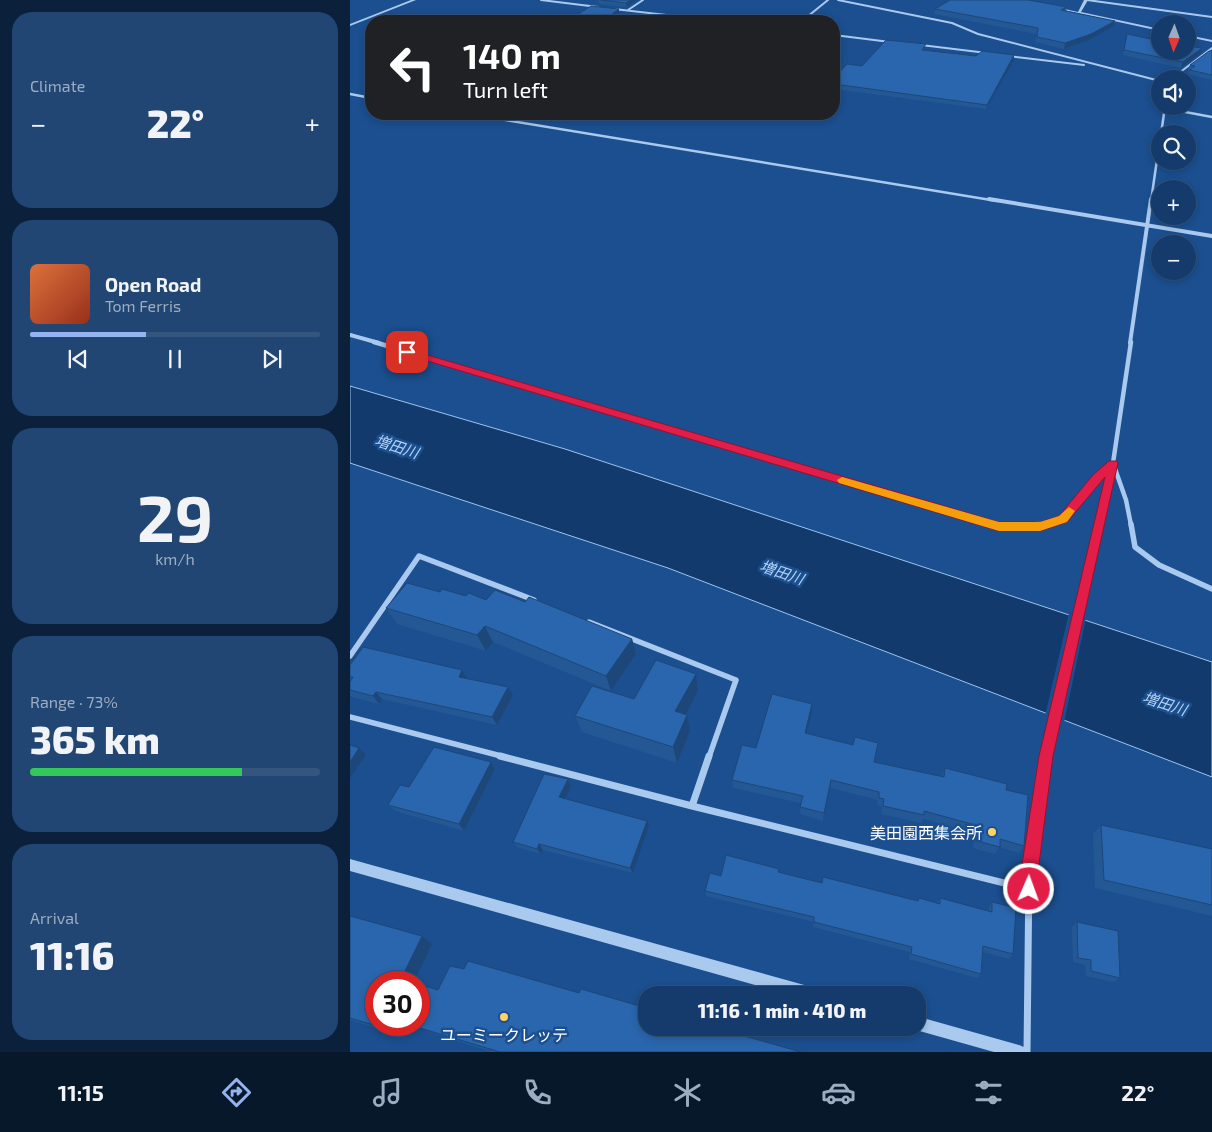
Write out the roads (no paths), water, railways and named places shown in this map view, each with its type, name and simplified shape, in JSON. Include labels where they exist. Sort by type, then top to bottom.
[{"type":"street","points":[[377,15],[414,0]]},
{"type":"street","points":[[541,0],[599,7]]},
{"type":"street","points":[[628,10],[643,0]]},
{"type":"street","points":[[809,15],[828,0]]},
{"type":"street","points":[[838,0],[952,23],[978,34],[1151,79]]},
{"type":"street","points":[[1079,13],[1087,0],[1212,17]]},
{"type":"street","points":[[1054,7],[1151,28]]},
{"type":"street","points":[[609,8],[669,15]]},
{"type":"street","points":[[350,26],[365,20]]},
{"type":"street","points":[[840,36],[890,42]]},
{"type":"street","points":[[1196,38],[1212,41]]},
{"type":"street","points":[[919,45],[988,53]]},
{"type":"street","points":[[1183,70],[1212,48]]},
{"type":"street","points":[[1008,56],[1106,67]]},
{"type":"street","points":[[350,94],[365,97]]},
{"type":"street","points":[[1196,114],[1212,117]]},
{"type":"street","points":[[506,120],[1212,236]]},
{"type":"street","points":[[1027,1052],[1029,871],[1046,756],[1113,463],[1155,170]]},
{"type":"street","points":[[350,335],[999,527],[1040,526],[1063,519],[1097,478],[1113,463]]},
{"type":"street","points":[[1113,463],[1126,500],[1135,547],[1159,566],[1212,589]]},
{"type":"street","points":[[350,656],[419,556],[544,604]]},
{"type":"street","points":[[580,618],[736,680],[692,806]]},
{"type":"street","points":[[350,718],[692,806],[1029,889]]},
{"type":"street","points":[[350,865],[783,986]]},
{"type":"street","points":[[926,1026],[1019,1052]]},
{"type":"water","name":"増田川","points":[[350,386],[565,449],[1212,662],[1212,777],[668,568],[350,463]]},
{"type":"place","name":"美田園西集会所","points":[[992,832]]},
{"type":"place","name":"ユーミークレッテ","points":[[504,1017]]}]
